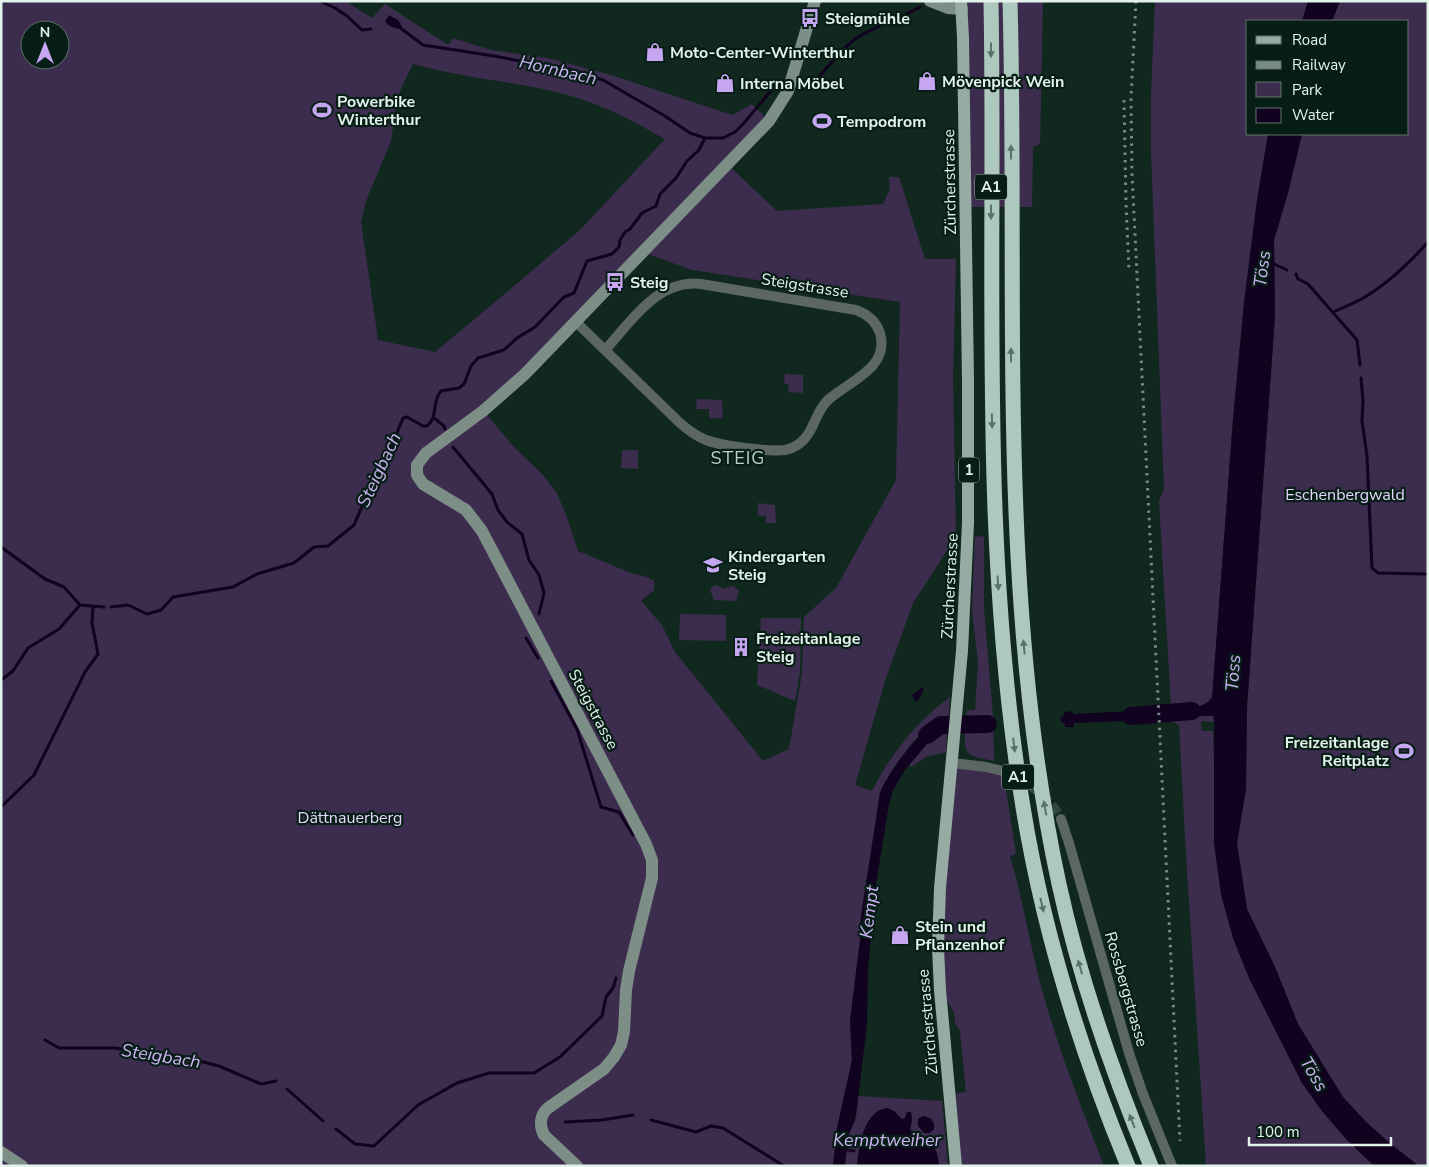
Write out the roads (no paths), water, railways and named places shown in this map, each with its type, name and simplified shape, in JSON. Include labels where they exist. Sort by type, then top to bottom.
[{"type":"highway","name":"A1","points":[[991,1],[992,449],[999,595],[1011,723],[1028,835],[1052,945],[1079,1036],[1128,1166]]},
{"type":"highway","name":"A1","points":[[1010,1],[1013,457],[1018,576],[1031,712],[1050,839],[1077,956],[1107,1054],[1151,1166]]},
{"type":"highway","name":"A1","points":[[1011,100],[1020,1]]},
{"type":"main road","name":"Steigstrasse","points":[[577,1166],[544,1135],[541,1128],[541,1119],[548,1108],[604,1069],[621,1045],[624,1032],[626,983],[652,878],[652,860],[646,844],[482,531],[466,510],[423,484],[417,475],[416,468],[422,456],[504,394],[576,322],[769,121],[788,91],[815,1]]},
{"type":"main road","points":[[930,1],[948,8],[961,4]]},
{"type":"main road","name":"Zürcherstrasse","points":[[956,1166],[938,948],[940,888],[953,763],[964,617],[969,486],[961,4]]},
{"type":"main road","points":[[1,1152],[22,1166]]},
{"type":"street","name":"Steigstrasse","points":[[576,322],[680,423],[700,437],[720,444],[781,450],[792,448],[802,441],[826,403],[873,367],[879,355],[881,342],[880,333],[873,321],[866,314],[856,310],[692,284],[672,287],[655,296],[605,350]]},
{"type":"street","points":[[953,763],[1003,771]]},
{"type":"street","name":"Rossbergstrasse","points":[[1060,819],[1070,843],[1129,1053],[1172,1166]]},
{"type":"water","points":[[1308,1],[1340,1],[1332,20],[1302,20]]},
{"type":"water","points":[[389,15],[398,20],[401,28],[392,27],[385,21]]},
{"type":"water","name":"Töss","points":[[1268,135],[1302,135],[1288,193],[1274,240],[1275,316],[1247,707],[1246,789],[1237,843],[1247,909],[1275,967],[1298,1024],[1343,1097],[1366,1122],[1419,1166],[1374,1166],[1346,1139],[1322,1111],[1302,1083],[1249,978],[1233,938],[1221,895],[1214,843],[1214,717],[1202,716],[1170,719],[1169,708],[1199,706],[1209,701],[1212,697],[1233,419],[1244,303],[1257,200]]},
{"type":"water","points":[[922,687],[924,689],[918,701],[915,701],[912,695]]},
{"type":"water","points":[[1153,710],[1154,720],[1074,723],[1074,727],[1065,727],[1065,724],[1060,720],[1065,715],[1064,712],[1073,711],[1073,714]]},
{"type":"water","points":[[941,720],[948,720],[947,729],[941,730],[933,737],[905,770],[893,790],[889,804],[874,896],[868,971],[867,1024],[857,1108],[855,1120],[848,1136],[845,1166],[833,1166],[837,1128],[852,1060],[850,1021],[860,940],[861,916],[880,793],[897,763],[915,741],[924,731]]},
{"type":"water","points":[[966,720],[985,721],[988,726],[965,730]]},
{"type":"water","name":"Kemptweiher","points":[[887,1108],[894,1111],[902,1119],[905,1118],[907,1112],[911,1112],[910,1130],[932,1145],[938,1156],[939,1166],[857,1166],[861,1140],[867,1123],[872,1116]]},
{"type":"water","points":[[923,1116],[930,1118],[933,1122],[934,1129],[930,1133],[924,1133],[918,1126],[918,1119]]},
{"type":"waterway","name":"Hornbach","points":[[322,2],[347,16],[362,30],[371,29]]},
{"type":"waterway","name":"Steigbach","points":[[799,89],[814,81],[847,45],[854,40],[920,7]]},
{"type":"waterway","name":"Hornbach","points":[[399,27],[423,45],[562,67],[603,80],[665,116],[690,133],[705,138],[723,138],[735,132],[774,87],[778,86]]},
{"type":"waterway","name":"Steigbach","points":[[111,607],[128,605],[147,614],[161,610],[173,597],[233,587],[257,574],[294,563],[314,547],[328,546],[354,525],[372,484],[381,472],[403,418],[407,417],[423,426],[427,426],[433,418],[436,400],[441,391],[459,388],[464,384],[471,366],[478,358],[504,350],[517,338],[535,327],[564,297],[574,293],[587,261],[612,254],[619,247],[620,240],[625,232],[630,229],[642,213],[656,206],[660,194],[676,178],[687,161],[699,150],[705,138]]},
{"type":"waterway","points":[[1333,312],[1361,299],[1382,286],[1428,242]]},
{"type":"waterway","name":"Töss","points":[[1272,263],[1287,270]]},
{"type":"waterway","points":[[1296,274],[1298,279],[1308,284],[1357,340],[1360,365]]},
{"type":"waterway","points":[[1361,378],[1372,568],[1378,573],[1428,574]]},
{"type":"waterway","points":[[434,418],[445,429]]},
{"type":"waterway","points":[[453,447],[492,494],[498,510],[507,522],[522,534],[529,560],[539,575],[544,593],[539,614]]},
{"type":"waterway","points":[[1,547],[45,579],[64,587],[80,605],[104,607]]},
{"type":"waterway","points":[[1,680],[13,671],[28,648],[59,629],[80,605]]},
{"type":"waterway","points":[[1,807],[34,775],[85,672],[98,654],[92,623],[93,606]]},
{"type":"waterway","points":[[526,638],[538,658]]},
{"type":"waterway","points":[[551,681],[577,729],[601,807],[619,812],[633,835]]},
{"type":"waterway","name":"Kempt","points":[[1131,716],[1192,711]]},
{"type":"waterway","name":"Kempt","points":[[927,735],[941,725],[988,724]]},
{"type":"waterway","points":[[336,1129],[355,1144],[374,1146],[418,1105],[457,1083],[489,1073],[534,1073],[560,1057],[602,1016],[606,997],[613,988],[616,978]]},
{"type":"waterway","name":"Steigbach","points":[[45,1040],[59,1048],[114,1048],[180,1056],[219,1066],[261,1084],[276,1081]]},
{"type":"waterway","name":"Steigbach","points":[[287,1089],[323,1121]]},
{"type":"waterway","points":[[565,1122],[602,1120],[633,1115]]},
{"type":"waterway","points":[[651,1120],[696,1132],[711,1126],[723,1128],[784,1166]]},
{"type":"waterway","points":[[844,1149],[854,1151]]},
{"type":"tunnel","points":[[1003,771],[1020,779],[1036,790],[1050,803],[1061,819]]},
{"type":"railway","points":[[1136,1],[1131,98],[1132,174],[1180,1141]]},
{"type":"railway","points":[[1124,100],[1129,270]]},
{"type":"place","name":"Steigmühle","points":[[810,18]]},
{"type":"place","name":"Moto-Center-Winterthur","points":[[655,52]]},
{"type":"place","name":"Mövenpick Wein","points":[[927,81]]},
{"type":"place","name":"Interna Möbel","points":[[725,83]]},
{"type":"place","name":"Powerbike Winterthur","points":[[322,110]]},
{"type":"place","name":"Tempodrom","points":[[822,121]]},
{"type":"place","name":"Steig","points":[[615,282]]},
{"type":"place","name":"Kindergarten Steig","points":[[713,565]]},
{"type":"place","name":"Freizeitanlage Steig","points":[[741,647]]},
{"type":"place","name":"Freizeitanlage Reitplatz","points":[[1404,751]]},
{"type":"place","name":"Stein und Pflanzenhof","points":[[900,935]]},
{"type":"district","name":"STEIG","points":[[738,458]]},
{"type":"park label","name":"Eschenbergwald","points":[[1345,494]]},
{"type":"park label","name":"Dättnauerberg","points":[[350,817]]}]
